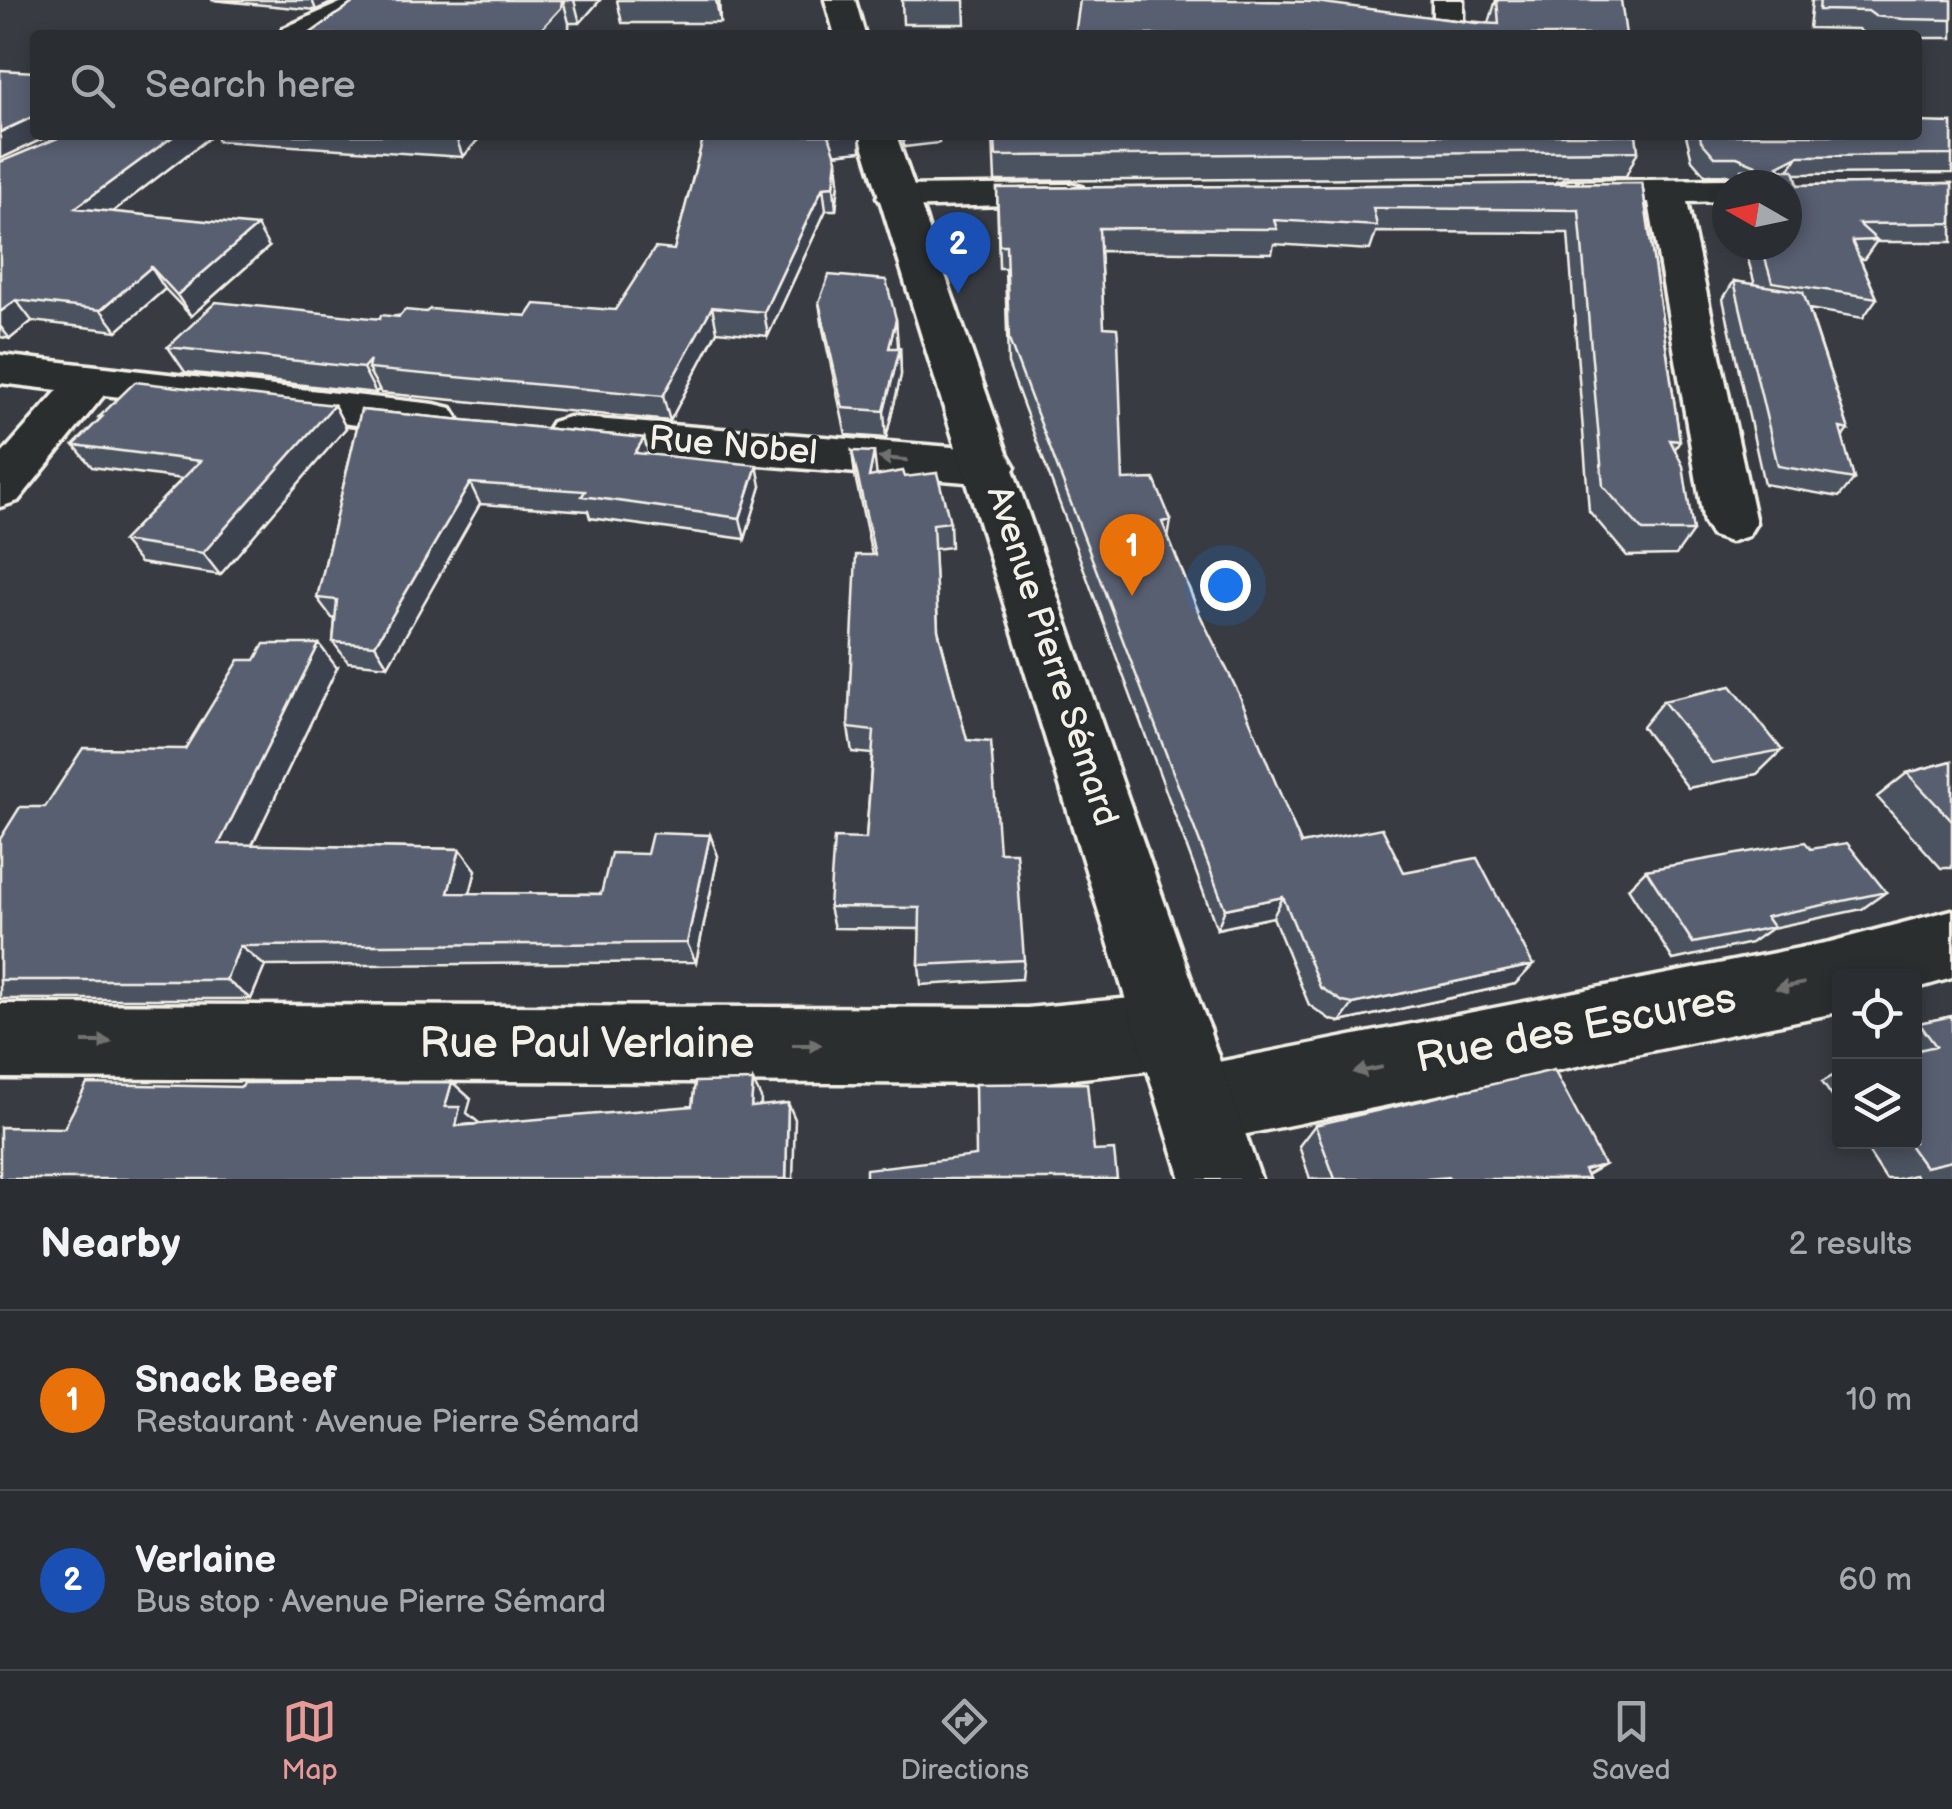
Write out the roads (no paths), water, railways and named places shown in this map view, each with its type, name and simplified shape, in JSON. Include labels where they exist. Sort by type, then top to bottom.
[{"type":"street","points":[[306,30],[371,0]]},
{"type":"street","points":[[840,0],[849,30]]},
{"type":"street","name":"Avenue Pierre Sémard","points":[[879,140],[1221,1179]]},
{"type":"street","points":[[1528,192],[1712,190]]},
{"type":"street","points":[[1666,191],[1730,523]]},
{"type":"street","points":[[896,196],[1113,195]]},
{"type":"street","name":"Rue Nobel","points":[[0,369],[497,426],[990,467]]},
{"type":"street","points":[[0,489],[92,380]]},
{"type":"street","name":"Rue des Escures","points":[[1198,1104],[1830,978],[1952,944]]},
{"type":"street","name":"Rue Paul Verlaine","points":[[0,1042],[1027,1046],[1174,1030]]},
{"type":"place","name":"Verlaine","points":[[958,294]]},
{"type":"place","name":"Snack Beef","points":[[1132,596]]}]
